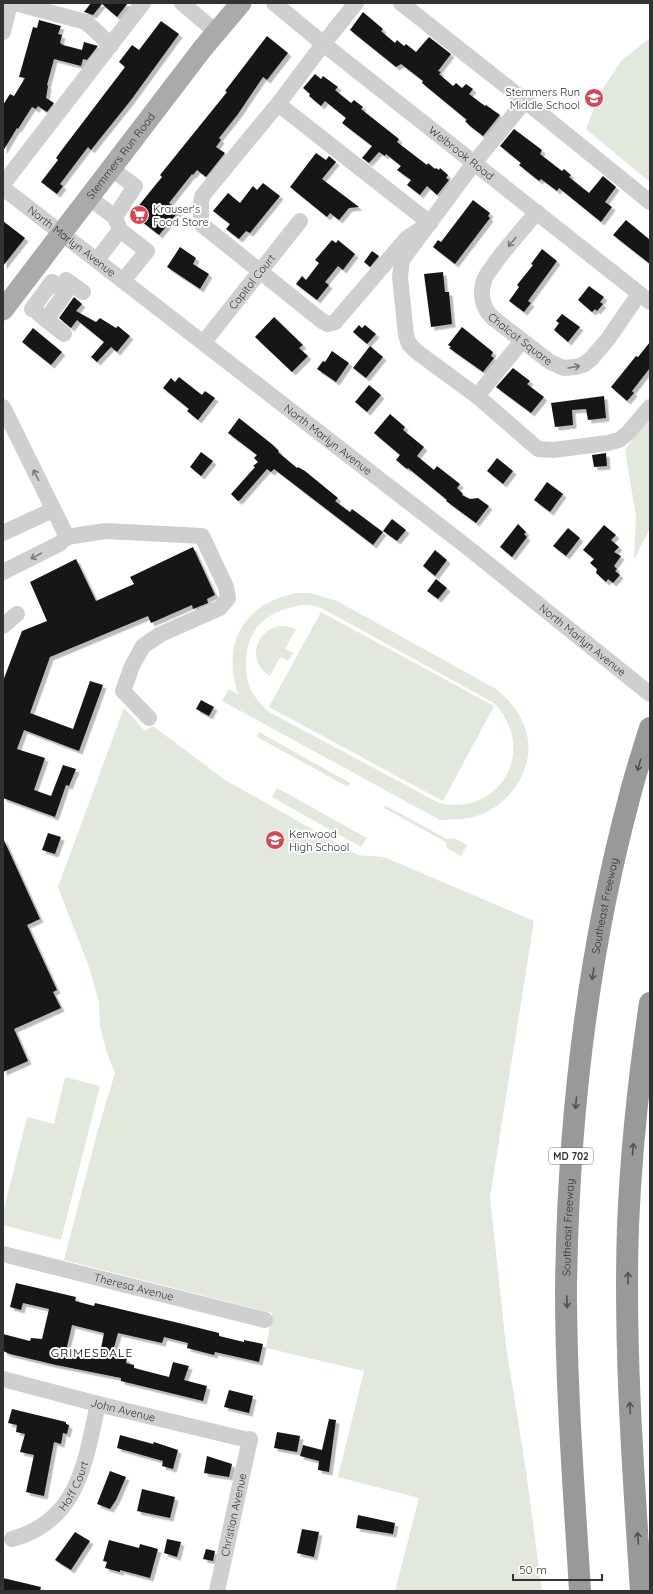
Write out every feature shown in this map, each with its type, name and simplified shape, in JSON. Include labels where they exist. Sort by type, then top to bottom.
[{"type":"highway","name":"Southeast Freeway","points":[[580,1591],[567,1374],[566,1289],[571,1155],[587,1010],[598,939],[630,796],[650,728]]},
{"type":"highway","points":[[641,1591],[629,1371],[628,1225],[632,1158],[650,1003]]},
{"type":"main road","name":"Stemmers Run Road","points":[[9,303],[110,168],[216,32],[241,3]]},
{"type":"street","points":[[3,32],[10,3]]},
{"type":"street","points":[[15,3],[86,22],[111,45]]},
{"type":"street","points":[[3,184],[143,3]]},
{"type":"street","points":[[182,3],[216,32]]},
{"type":"street","name":"Welbrook Road","points":[[274,3],[644,298]]},
{"type":"street","points":[[356,3],[278,104],[203,195],[201,202],[200,224],[322,321],[328,324],[334,322],[407,238],[430,223]]},
{"type":"street","points":[[401,3],[525,100],[650,202]]},
{"type":"street","points":[[525,100],[474,163],[402,260],[400,277],[406,335],[409,344],[417,352],[476,396],[538,448],[546,450],[579,447],[619,440],[628,433],[650,407]]},
{"type":"street","points":[[278,104],[430,223]]},
{"type":"street","points":[[97,260],[136,186],[110,168]]},
{"type":"street","name":"North Marlyn Avenue","points":[[3,188],[467,547],[650,694]]},
{"type":"street","points":[[88,197],[147,251],[123,281]]},
{"type":"street","name":"Chalcot Square","points":[[537,212],[485,277],[483,287],[484,305],[487,312],[522,341],[557,366],[570,368],[583,365],[592,359],[644,298]]},
{"type":"street","name":"Capitol Court","points":[[204,342],[300,221]]},
{"type":"street","points":[[60,288],[66,280],[83,292]]},
{"type":"street","points":[[32,309],[52,282],[66,292],[46,320]]},
{"type":"street","points":[[9,303],[32,309],[64,334]]},
{"type":"street","points":[[476,396],[522,341]]},
{"type":"street","points":[[3,406],[66,537]]},
{"type":"street","points":[[3,533],[54,510]]},
{"type":"street","points":[[3,572],[60,544],[66,537],[105,531],[202,536],[226,587],[228,598],[220,608],[161,634],[143,646],[132,666],[123,691],[149,718]]},
{"type":"street","points":[[3,626],[17,614]]},
{"type":"street","name":"Theresa Avenue","points":[[3,1254],[265,1320]]},
{"type":"street","name":"John Avenue","points":[[3,1379],[98,1404],[247,1439]]},
{"type":"street","name":"Hoff Court","points":[[12,1539],[36,1530],[62,1509],[70,1499],[80,1478],[98,1404]]},
{"type":"street","name":"Christian Avenue","points":[[217,1591],[247,1439]]},
{"type":"shaded area","points":[[649,39],[650,182],[586,129],[600,93],[622,60]]},
{"type":"shaded area","points":[[650,417],[650,528],[634,560],[636,516],[625,450]]},
{"type":"shaded area","points":[[297,593],[310,593],[337,601],[496,689],[509,701],[519,714],[528,739],[528,754],[525,768],[519,782],[510,794],[500,804],[487,812],[474,817],[440,820],[222,701],[229,689],[238,694],[233,675],[233,658],[235,642],[241,628],[251,616],[263,606],[279,598]],"holes":[[[301,605],[312,605],[323,609],[494,703],[507,721],[513,740],[513,758],[507,775],[496,789],[480,800],[461,805],[439,803],[269,712],[258,700],[249,685],[246,668],[249,642],[258,626],[268,617],[286,609]]]},
{"type":"shaded area","points":[[321,612],[494,706],[443,801],[269,707]]},
{"type":"shaded area","points":[[279,626],[286,626],[296,629],[285,649],[293,653],[288,661],[280,657],[270,676],[258,663],[256,648],[264,634],[270,629]]},
{"type":"shaded area","points":[[124,708],[145,731],[153,726],[225,780],[358,855],[384,857],[534,921],[490,1197],[506,1346],[526,1471],[542,1591],[395,1591],[419,1498],[338,1477],[364,1371],[266,1348],[272,1313],[64,1260],[97,1133],[115,1073],[107,1053],[100,1026],[99,1002],[89,967],[58,887]]},
{"type":"shaded area","points":[[259,732],[350,783],[348,787],[257,737]]},
{"type":"shaded area","points":[[277,788],[367,838],[361,847],[272,797]]},
{"type":"shaded area","points":[[386,806],[447,839],[454,838],[467,845],[461,856],[447,848],[446,842],[384,808]]},
{"type":"shaded area","points":[[65,1077],[100,1086],[61,1240],[3,1225],[3,1213],[27,1117],[54,1124]]},
{"type":"building","points":[[91,3],[128,3],[117,17],[102,4],[93,15],[84,12]]},
{"type":"building","points":[[363,12],[383,29],[381,31],[395,43],[397,40],[404,46],[406,44],[416,52],[429,37],[451,54],[438,71],[441,72],[439,74],[453,86],[456,83],[462,88],[466,84],[473,89],[469,94],[500,115],[483,136],[465,121],[467,120],[422,83],[423,81],[401,64],[396,67],[350,30]]},
{"type":"building","points":[[39,20],[61,26],[58,34],[62,35],[60,43],[63,45],[82,50],[84,42],[98,46],[87,60],[83,59],[81,66],[54,59],[47,85],[46,98],[54,103],[47,112],[38,106],[36,109],[32,107],[3,151],[3,105],[10,94],[14,96],[25,78],[19,77],[33,27],[37,28]]},
{"type":"building","points":[[161,21],[179,34],[131,100],[91,150],[88,147],[60,184],[63,186],[57,194],[41,182],[58,160],[56,158],[61,151],[125,67],[119,62],[132,45],[139,50]]},
{"type":"building","points":[[267,36],[288,53],[267,80],[263,77],[238,114],[219,138],[221,140],[216,147],[225,153],[206,177],[197,170],[193,175],[192,174],[169,203],[179,211],[159,235],[132,214],[162,177],[160,175],[227,92],[225,91]]},
{"type":"building","points":[[315,74],[321,79],[323,76],[338,87],[335,90],[351,103],[354,100],[363,107],[361,109],[399,139],[397,142],[427,165],[428,163],[435,169],[436,168],[439,170],[440,168],[448,175],[446,178],[449,180],[437,195],[427,186],[420,195],[407,185],[411,180],[397,170],[401,166],[386,154],[385,156],[379,152],[369,163],[362,158],[372,146],[342,123],[346,118],[325,101],[321,106],[309,96],[310,94],[303,88]]},
{"type":"building","points":[[514,129],[542,150],[540,154],[562,171],[564,169],[571,175],[569,177],[589,193],[603,176],[616,187],[605,202],[612,207],[601,222],[559,188],[557,191],[541,179],[539,181],[519,165],[521,163],[500,146]]},
{"type":"building","points":[[316,153],[326,160],[329,156],[336,162],[322,179],[359,207],[349,208],[339,220],[330,213],[327,217],[290,187]]},
{"type":"building","points":[[263,183],[280,196],[250,233],[246,231],[239,239],[226,229],[230,224],[213,211],[228,193],[240,203],[253,186],[257,190]]},
{"type":"building","points":[[473,200],[490,213],[488,216],[490,218],[455,264],[433,247],[438,240],[441,242]]},
{"type":"building","points":[[626,220],[650,240],[650,264],[613,235]]},
{"type":"building","points":[[3,221],[25,238],[3,266]]},
{"type":"building","points":[[332,240],[336,243],[338,240],[355,254],[343,270],[338,266],[325,282],[329,285],[317,300],[296,284],[302,276],[306,280],[319,263],[315,260]]},
{"type":"building","points":[[180,247],[196,258],[193,264],[209,274],[200,289],[167,267]]},
{"type":"building","points":[[542,249],[557,261],[528,301],[531,303],[524,312],[509,301],[519,287],[517,285],[533,265],[531,264]]},
{"type":"building","points":[[372,251],[379,256],[370,267],[364,262]]},
{"type":"building","points":[[443,272],[445,292],[449,292],[452,324],[431,327],[424,274]]},
{"type":"building","points":[[589,286],[604,297],[600,302],[603,304],[597,311],[595,309],[592,312],[578,300]]},
{"type":"building","points":[[74,297],[82,304],[76,311],[96,322],[100,318],[116,328],[118,326],[130,336],[117,352],[111,347],[97,362],[91,357],[104,342],[77,320],[71,328],[59,318]]},
{"type":"building","points":[[562,314],[580,327],[568,342],[554,330],[559,323],[556,321]]},
{"type":"building","points":[[274,317],[303,345],[299,348],[308,356],[292,372],[255,337]]},
{"type":"building","points":[[359,325],[362,328],[365,325],[376,334],[367,344],[353,332]]},
{"type":"building","points":[[462,327],[493,352],[491,356],[494,358],[483,372],[449,348],[451,347],[448,345]]},
{"type":"building","points":[[33,328],[62,352],[51,365],[22,342]]},
{"type":"building","points":[[650,342],[650,368],[632,391],[634,393],[627,401],[611,387],[636,356],[638,357]]},
{"type":"building","points":[[370,346],[383,357],[366,378],[353,368]]},
{"type":"building","points":[[332,351],[349,363],[336,382],[317,369],[323,361],[325,362]]},
{"type":"building","points":[[513,368],[530,381],[527,384],[544,397],[531,413],[496,387]]},
{"type":"building","points":[[179,377],[202,395],[205,391],[215,398],[198,420],[187,411],[189,409],[163,388],[171,378],[175,382]]},
{"type":"building","points":[[369,385],[381,395],[367,412],[355,402]]},
{"type":"building","points":[[604,396],[606,418],[588,420],[586,409],[572,410],[573,425],[555,427],[551,403]]},
{"type":"building","points":[[390,414],[405,427],[403,430],[424,447],[417,456],[434,470],[437,466],[460,484],[457,488],[463,494],[462,495],[470,499],[478,498],[489,506],[476,523],[446,501],[447,500],[408,468],[407,469],[396,460],[400,455],[374,433]]},
{"type":"building","points":[[239,418],[273,445],[279,451],[278,452],[297,468],[298,467],[305,471],[338,498],[335,501],[350,512],[352,509],[383,532],[373,545],[274,469],[271,472],[267,469],[238,501],[231,494],[255,467],[253,466],[258,462],[254,458],[257,455],[228,433]]},
{"type":"building","points":[[201,452],[213,461],[201,476],[190,467]]},
{"type":"building","points":[[606,453],[607,466],[594,467],[592,455]]},
{"type":"building","points":[[497,458],[513,471],[503,484],[487,471]]},
{"type":"building","points":[[547,482],[563,494],[550,512],[534,500]]},
{"type":"building","points":[[392,519],[406,530],[397,541],[383,531]]},
{"type":"building","points":[[518,524],[526,532],[524,534],[527,537],[512,557],[500,547]]},
{"type":"building","points":[[604,525],[616,535],[611,540],[619,547],[614,552],[621,556],[614,566],[617,569],[615,571],[620,575],[613,583],[608,579],[606,582],[596,573],[597,569],[590,563],[594,559],[583,550]]},
{"type":"building","points":[[568,528],[580,538],[566,556],[553,546]]},
{"type":"building","points":[[193,547],[215,595],[207,599],[208,603],[193,609],[192,605],[151,623],[148,616],[50,657],[30,713],[73,729],[90,681],[103,685],[79,751],[24,730],[17,749],[45,758],[34,790],[51,796],[63,765],[76,769],[69,786],[66,785],[55,817],[3,798],[3,681],[22,631],[47,621],[30,582],[76,559],[96,601],[134,584],[130,577]]},
{"type":"building","points":[[435,550],[447,560],[435,576],[423,566]]},
{"type":"building","points":[[436,579],[447,588],[438,599],[427,591]]},
{"type":"building","points":[[201,700],[214,707],[209,716],[196,709]]},
{"type":"building","points":[[48,833],[61,837],[55,854],[42,850]]},
{"type":"building","points":[[3,838],[40,919],[27,925],[57,990],[53,992],[61,1008],[14,1029],[28,1061],[3,1072]]},
{"type":"building","points":[[16,1283],[76,1297],[75,1301],[94,1306],[95,1303],[219,1333],[219,1336],[244,1342],[244,1340],[263,1344],[259,1362],[215,1352],[214,1355],[187,1348],[188,1343],[164,1337],[162,1343],[118,1333],[112,1355],[127,1358],[126,1363],[134,1365],[134,1368],[169,1377],[173,1362],[189,1366],[184,1380],[207,1386],[203,1401],[121,1381],[121,1378],[56,1365],[3,1351],[3,1334],[30,1341],[31,1338],[42,1339],[49,1309],[23,1303],[21,1310],[10,1307]],"holes":[[[72,1325],[104,1333],[99,1359],[66,1351]]]},
{"type":"building","points":[[229,1390],[253,1396],[249,1413],[224,1407]]},
{"type":"building","points":[[12,1409],[66,1422],[66,1424],[69,1425],[67,1434],[63,1433],[61,1444],[54,1442],[44,1496],[26,1492],[34,1455],[20,1452],[25,1434],[16,1432],[17,1425],[8,1423]]},
{"type":"building","points":[[329,1419],[336,1420],[329,1472],[318,1470],[319,1461],[300,1456],[303,1445],[322,1450]]},
{"type":"building","points":[[277,1432],[300,1436],[297,1452],[274,1448]]},
{"type":"building","points":[[120,1435],[153,1444],[154,1442],[178,1450],[173,1469],[162,1466],[163,1461],[117,1448]]},
{"type":"building","points":[[207,1456],[232,1464],[229,1477],[204,1473]]},
{"type":"building","points":[[110,1471],[126,1477],[116,1500],[110,1509],[97,1504]]},
{"type":"building","points":[[142,1489],[175,1497],[170,1518],[137,1511]]},
{"type":"building","points":[[358,1515],[395,1523],[393,1534],[356,1528]]},
{"type":"building","points":[[302,1529],[319,1532],[314,1557],[297,1553]]},
{"type":"building","points":[[75,1532],[90,1541],[71,1570],[55,1560]]},
{"type":"building","points":[[167,1539],[181,1542],[177,1557],[164,1553]]},
{"type":"building","points":[[109,1540],[139,1548],[140,1544],[158,1549],[150,1578],[120,1570],[120,1572],[105,1568],[107,1562],[103,1561]]},
{"type":"building","points":[[206,1549],[215,1551],[213,1561],[203,1559]]},
{"type":"building","points":[[3,1578],[41,1587],[40,1591],[3,1591]]},
{"type":"place","name":"Stemmers Run Middle School","points":[[594,98]]},
{"type":"place","name":"Krauser's Food Store","points":[[139,215]]},
{"type":"place","name":"Kenwood High School","points":[[275,840]]},
{"type":"district","name":"GRIMESDALE","points":[[92,1352]]}]
